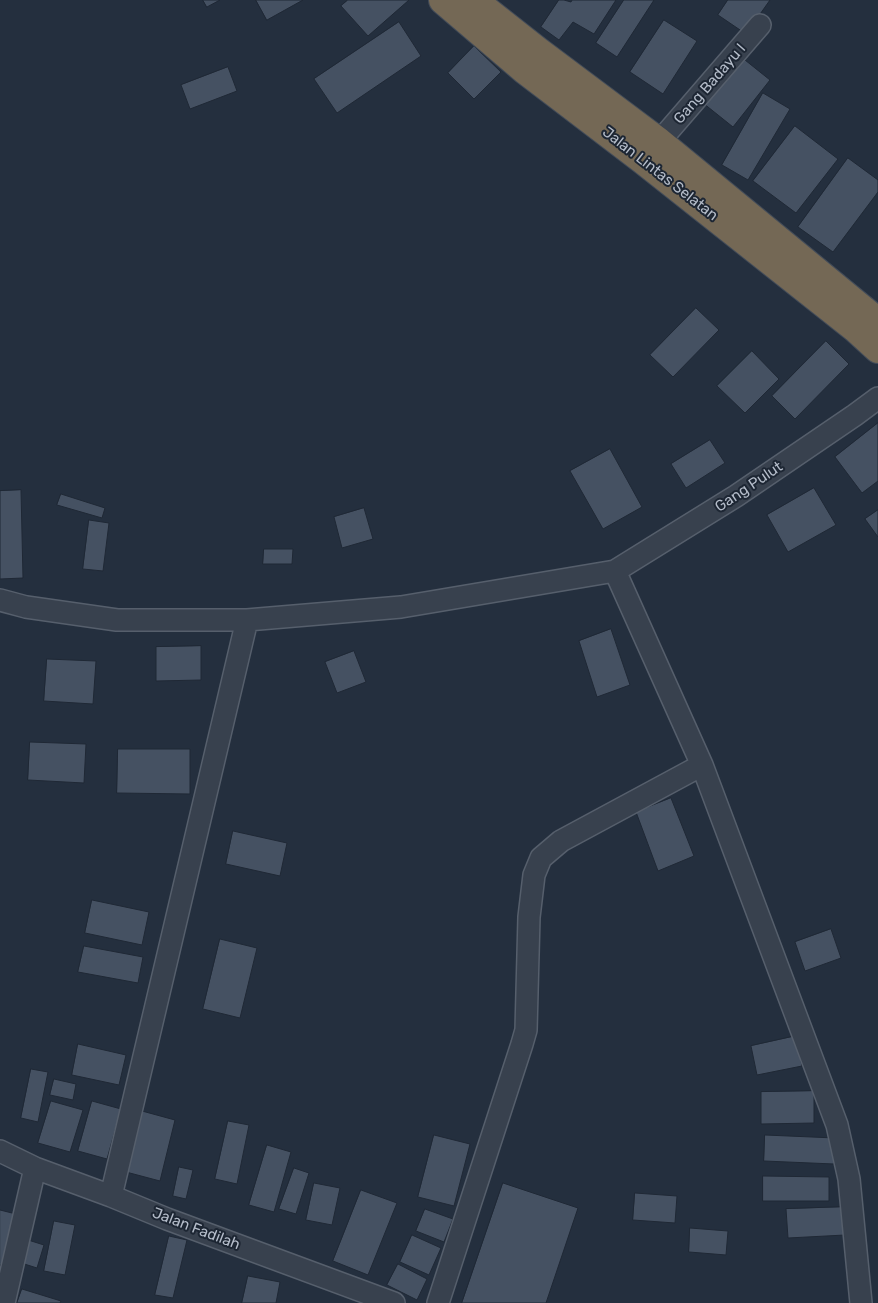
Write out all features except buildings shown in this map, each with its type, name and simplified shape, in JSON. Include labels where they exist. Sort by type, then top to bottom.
[{"type":"highway","name":"Jalan Lintas Selatan","points":[[443,0],[526,70],[643,160],[759,237],[878,322]]},
{"type":"highway","name":"Jalan Lintas Selatan","points":[[473,0],[660,142],[878,349]]},
{"type":"street","name":"Gang Badayu I","points":[[660,142],[760,25]]},
{"type":"street","name":"Gang Pulut","points":[[615,571],[736,496],[878,398]]},
{"type":"street","points":[[0,600],[26,607],[118,620],[247,620],[401,607],[615,571],[702,765],[837,1125],[849,1179],[861,1303]]},
{"type":"street","points":[[111,1196],[247,620]]},
{"type":"street","points":[[438,1303],[526,1030],[529,917],[534,875],[541,858],[561,841],[702,765]]},
{"type":"street","name":"Jalan Fadilah","points":[[0,1151],[35,1168],[167,1219],[394,1303]]},
{"type":"street","points":[[4,1303],[35,1168]]}]
